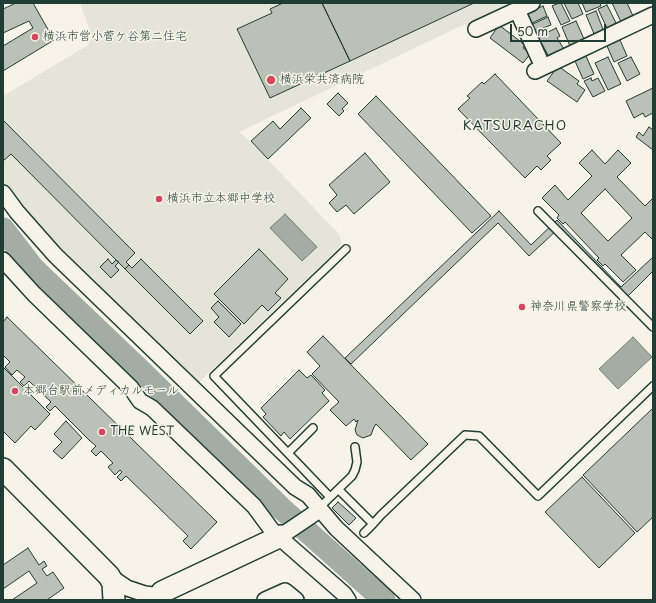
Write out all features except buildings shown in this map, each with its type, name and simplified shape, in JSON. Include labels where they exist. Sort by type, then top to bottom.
[{"type":"street","points":[[476,29],[532,3]]},
{"type":"street","points":[[517,10],[539,69],[653,15]]},
{"type":"street","points":[[3,194],[55,255],[295,487],[308,495],[317,510],[413,600]]},
{"type":"street","points":[[3,260],[34,294],[132,388],[140,401],[152,408],[254,506],[270,529],[280,536],[344,594],[348,600]]},
{"type":"street","points":[[3,469],[109,576],[127,588],[154,596],[280,536],[317,510]]},
{"type":"street","points":[[109,576],[113,583],[114,600]]},
{"type":"street","points":[[265,600],[285,591],[296,600]]},
{"type":"lane","points":[[538,211],[653,326]]},
{"type":"lane","points":[[330,497],[214,376],[346,249]]},
{"type":"lane","points":[[364,534],[381,515],[465,435],[479,436],[538,496],[653,386]]},
{"type":"lane","points":[[288,453],[313,428]]},
{"type":"lane","points":[[317,510],[352,476],[357,462],[356,447]]},
{"type":"lane","points":[[339,490],[373,524]]},
{"type":"shaded area","name":"横浜市立本郷中学校","points":[[80,3],[521,3],[469,27],[465,24],[239,132],[251,142],[337,232],[340,236],[341,244],[339,248],[195,386],[57,252],[3,187],[3,96],[88,45],[92,36]]},
{"type":"shaded area","points":[[285,214],[317,247],[302,261],[270,228]]},
{"type":"shaded area","points":[[633,337],[652,357],[618,389],[599,369]]},
{"type":"waterway","points":[[3,229],[33,268],[282,509],[384,600]]},
{"type":"place","name":"横浜市営小菅ケ谷第二住宅","points":[[35,37]]},
{"type":"place","name":"横浜栄共済病院","points":[[271,80]]},
{"type":"place","name":"横浜市立本郷中学校","points":[[159,199]]},
{"type":"place","name":"神奈川県警察学校","points":[[522,307]]},
{"type":"place","name":"本郷台駅前メディカルモール","points":[[15,391]]},
{"type":"place","name":"THE WEST","points":[[102,432]]},
{"type":"district","name":"KATSURACHO","points":[[515,126]]}]
